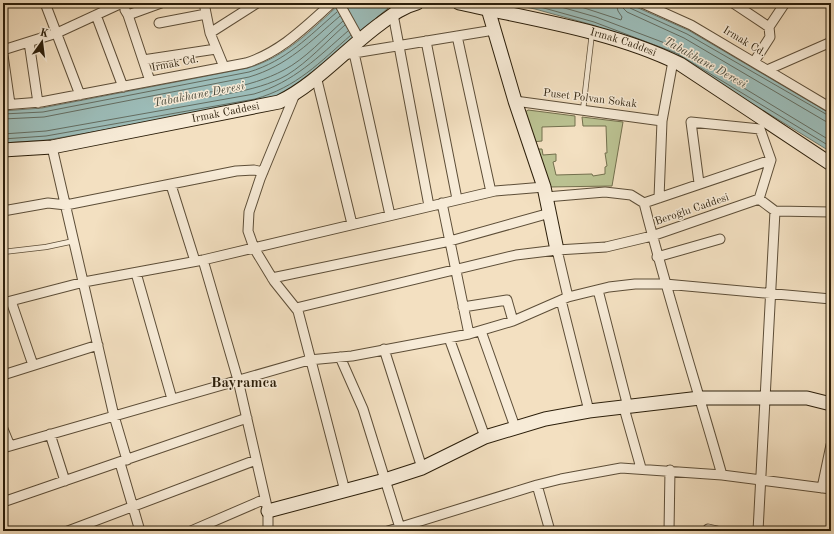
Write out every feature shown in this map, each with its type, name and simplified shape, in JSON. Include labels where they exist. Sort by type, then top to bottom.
[{"type":"street","points":[[45,3],[80,95]]},
{"type":"street","points":[[3,50],[56,33],[122,3],[128,15],[150,81]]},
{"type":"street","points":[[128,15],[161,3]]},
{"type":"street","points":[[204,3],[210,33],[224,67]]},
{"type":"street","points":[[210,33],[257,3]]},
{"type":"street","points":[[339,3],[359,39]]},
{"type":"street","name":"Irmak Caddesi","points":[[3,150],[52,147],[279,102],[295,94],[316,76],[347,54],[359,39],[393,14],[403,7],[417,3]]},
{"type":"street","name":"Irmak Caddesi","points":[[459,3],[592,33],[661,54],[831,164]]},
{"type":"street","points":[[733,3],[769,27]]},
{"type":"street","points":[[754,62],[770,37],[769,27],[785,3]]},
{"type":"street","name":"Irmak Cd.","points":[[647,4],[691,25],[831,108]]},
{"type":"street","name":"Irmak Cd.","points":[[7,104],[38,102],[80,95],[254,60],[274,52],[327,5]]},
{"type":"street","points":[[488,9],[515,101],[545,192],[565,298],[589,411]]},
{"type":"street","points":[[159,23],[206,14]]},
{"type":"street","points":[[393,14],[428,206]]},
{"type":"street","points":[[96,15],[123,87]]},
{"type":"street","points":[[390,215],[347,54],[494,30]]},
{"type":"street","points":[[457,36],[491,192]]},
{"type":"street","points":[[426,41],[457,199]]},
{"type":"street","points":[[29,42],[38,102]]},
{"type":"street","points":[[767,70],[831,42]]},
{"type":"street","points":[[143,60],[216,49]]},
{"type":"street","points":[[3,55],[7,104]]},
{"type":"street","points":[[659,198],[662,121],[673,61]]},
{"type":"street","points":[[316,76],[352,224]]},
{"type":"street","points":[[295,94],[263,172],[249,212],[248,231],[254,248],[272,278],[296,308],[304,333],[309,360],[345,491]]},
{"type":"street","name":"Puset Polvan Sokak","points":[[515,101],[662,121]]},
{"type":"street","points":[[699,183],[692,122],[760,129],[771,160],[760,199],[774,211],[831,212]]},
{"type":"street","points":[[52,147],[140,531]]},
{"type":"street","points":[[644,203],[699,183],[771,160]]},
{"type":"street","points":[[3,211],[48,203],[66,205],[236,171],[254,170],[263,172]]},
{"type":"street","points":[[171,185],[199,261],[238,380],[266,505],[268,531]]},
{"type":"street","points":[[33,364],[7,302],[84,282],[199,261],[491,192],[605,192],[631,194],[644,203],[664,284],[700,398],[722,475]]},
{"type":"street","name":"Beroğlu Caddesi","points":[[296,308],[456,271],[516,255],[557,250],[606,247],[652,236],[760,199]]},
{"type":"street","points":[[442,203],[469,334]]},
{"type":"street","points":[[758,531],[772,293],[774,211]]},
{"type":"street","points":[[272,278],[450,241],[550,213]]},
{"type":"street","points":[[658,257],[720,238]]},
{"type":"street","points":[[136,272],[172,399]]},
{"type":"street","points":[[3,429],[6,447],[309,360],[340,357],[469,334],[513,321],[565,298],[598,290],[635,284],[664,284],[831,299]]},
{"type":"street","points":[[598,290],[641,468]]},
{"type":"street","points":[[464,307],[507,300],[513,321]]},
{"type":"street","points":[[481,331],[515,427]]},
{"type":"street","points":[[449,338],[485,437]]},
{"type":"street","points":[[3,375],[33,364],[98,345]]},
{"type":"street","points":[[384,349],[422,468]]},
{"type":"street","points":[[340,357],[362,409],[400,529]]},
{"type":"street","points":[[191,531],[266,505],[345,491],[385,480],[422,468],[485,437],[545,419],[589,411],[626,408],[700,398],[807,398],[831,404]]},
{"type":"street","points":[[3,502],[65,482],[247,418]]},
{"type":"street","points":[[50,434],[65,482]]},
{"type":"street","points":[[388,531],[400,529],[561,478],[621,468],[670,470],[722,475],[827,488],[831,445]]},
{"type":"street","points":[[68,531],[256,460]]},
{"type":"street","points":[[669,531],[670,470]]},
{"type":"street","points":[[537,485],[550,531]]},
{"type":"lane","points":[[584,110],[592,33]]},
{"type":"lane","points":[[3,252],[46,247],[74,241]]},
{"type":"green space","points":[[528,110],[575,116],[575,126],[542,127],[542,141],[532,142],[524,113]]},
{"type":"green space","points":[[582,117],[623,122],[612,186],[549,187],[535,149],[542,149],[543,155],[556,154],[556,161],[553,162],[556,175],[592,174],[593,176],[605,174],[605,167],[607,166],[605,153],[607,153],[606,126],[583,126]]},
{"type":"water","name":"Tabakhane Deresi","points":[[341,3],[394,3],[295,87],[277,97],[256,103],[47,140],[3,143],[3,111],[42,108],[248,68],[274,57],[298,41]]},
{"type":"water","name":"Tabakhane Deresi","points":[[506,3],[627,3],[688,30],[831,114],[831,152],[675,56],[593,25],[535,9]]},
{"type":"district","name":"Bayramca","points":[[244,383]]}]
